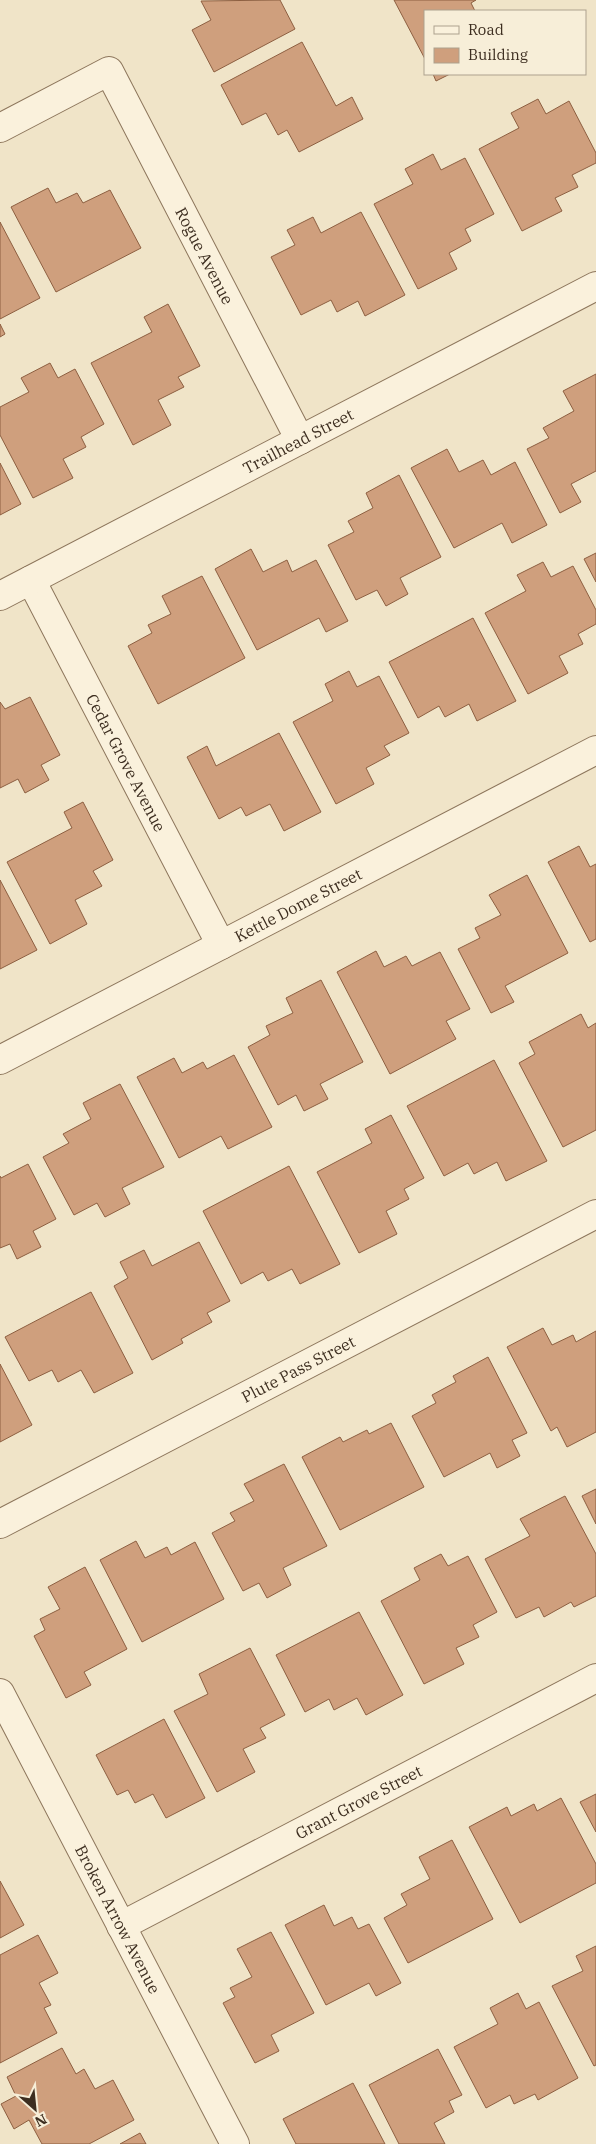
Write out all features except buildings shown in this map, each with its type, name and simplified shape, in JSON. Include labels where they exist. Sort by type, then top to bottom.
[{"type":"street","name":"Rogue Avenue","points":[[0,128],[109,71],[300,440]]},
{"type":"street","name":"Trailhead Street","points":[[0,596],[596,286]]},
{"type":"street","name":"Cedar Grove Avenue","points":[[31,580],[221,945]]},
{"type":"street","name":"Kettle Dome Street","points":[[0,1060],[596,750]]},
{"type":"street","name":"Plute Pass Street","points":[[0,1524],[596,1214]]},
{"type":"street","name":"Grant Grove Street","points":[[121,1926],[596,1678]]},
{"type":"street","name":"Broken Arrow Avenue","points":[[0,1693],[236,2144]]}]
